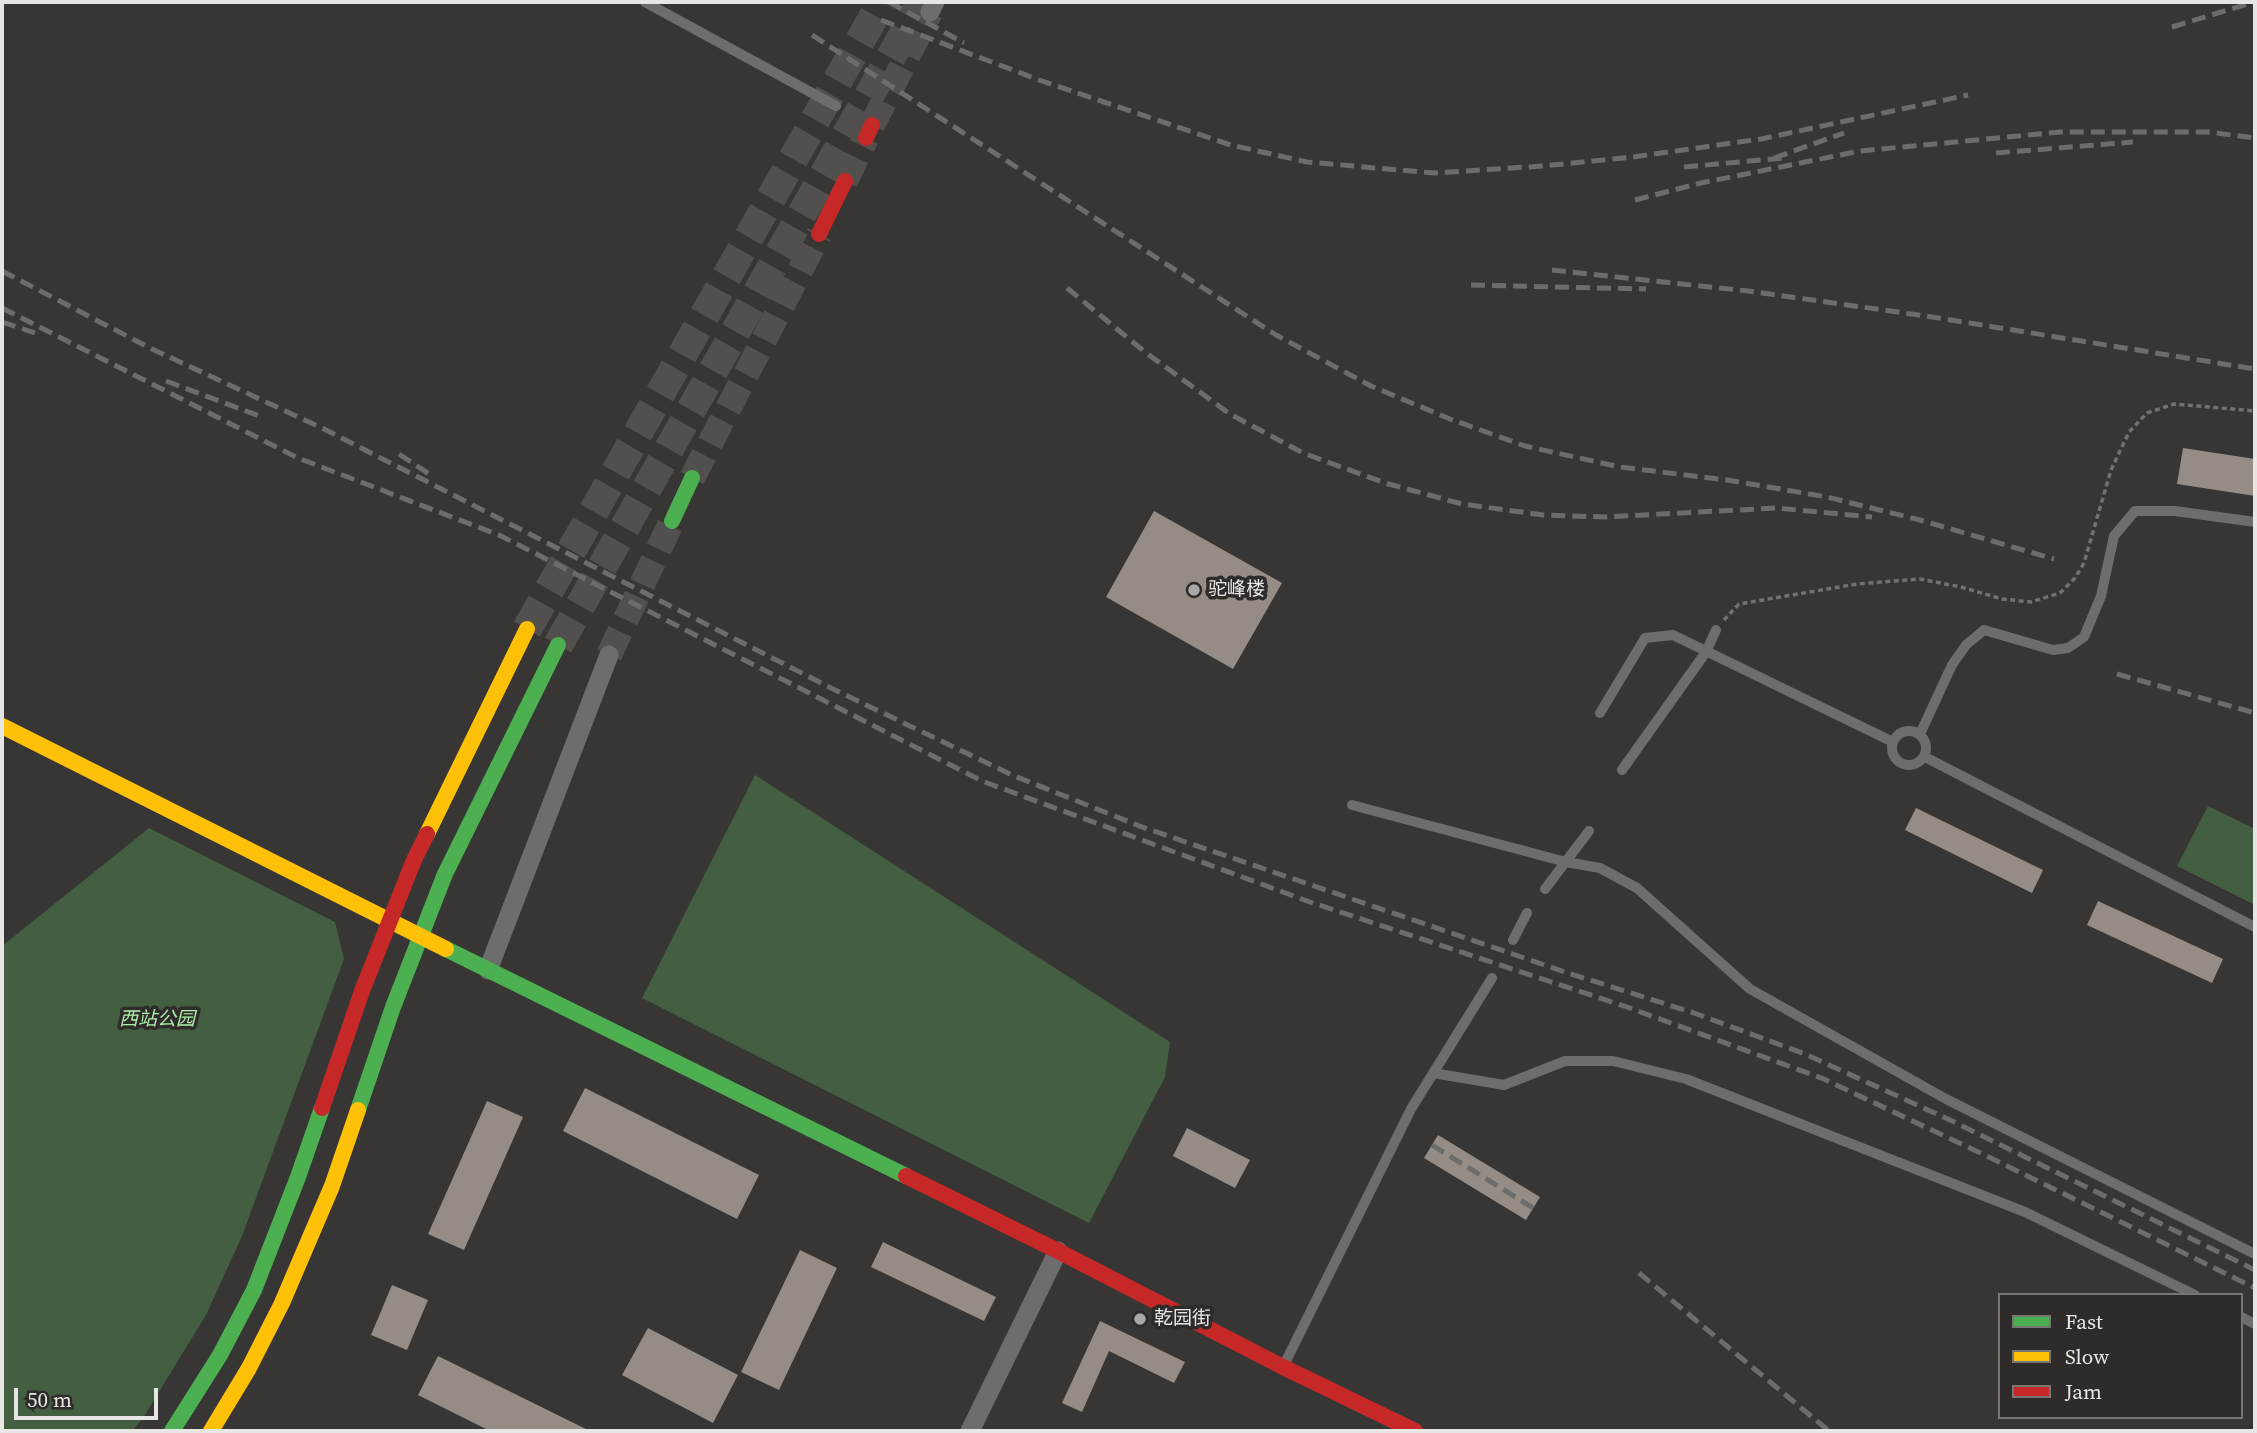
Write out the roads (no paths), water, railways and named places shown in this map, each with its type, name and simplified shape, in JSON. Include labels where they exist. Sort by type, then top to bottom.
[{"type":"main road","points":[[819,234],[845,181]]},
{"type":"main road","points":[[672,521],[692,478]]},
{"type":"main road","points":[[172,1431],[220,1355],[254,1290],[279,1229],[362,991],[414,860],[527,629]]},
{"type":"main road","points":[[211,1431],[277,1314],[310,1240],[332,1186],[393,1006],[445,874],[558,645]]},
{"type":"main road","points":[[2,726],[1415,1431]]},
{"type":"street","points":[[488,970],[609,655]]},
{"type":"street","points":[[970,1431],[1058,1251]]},
{"type":"lane","points":[[645,2],[836,106]]},
{"type":"lane","points":[[1920,734],[1952,665],[1966,645],[1984,630],[2053,650],[2068,648],[2084,637],[2101,596],[2114,536],[2136,511],[2175,511],[2255,522]]},
{"type":"lane","points":[[1622,770],[1706,652],[1716,630]]},
{"type":"lane","points":[[1600,713],[1644,638],[1673,635],[1893,742]]},
{"type":"lane","points":[[1908,731],[1920,734],[1927,751],[1921,762],[1910,766],[1895,759],[1892,748],[1897,736],[1908,731]]},
{"type":"lane","points":[[1925,757],[2255,927]]},
{"type":"lane","points":[[1352,805],[1566,862],[1600,868],[1637,888],[1750,989],[1947,1099],[2255,1254]]},
{"type":"lane","points":[[1545,889],[1589,831]]},
{"type":"lane","points":[[1513,940],[1527,914]]},
{"type":"lane","points":[[1283,1367],[1411,1109],[1492,978]]},
{"type":"lane","points":[[1433,1073],[1504,1084],[1565,1061],[1613,1061],[1686,1079],[2025,1212],[2191,1293]]},
{"type":"tunnel","points":[[527,629],[882,2]]},
{"type":"tunnel","points":[[558,645],[922,2]]},
{"type":"tunnel","points":[[872,125],[930,12]]},
{"type":"tunnel","points":[[845,181],[866,138]]},
{"type":"tunnel","points":[[692,478],[819,234]]},
{"type":"tunnel","points":[[609,655],[672,521]]},
{"type":"railway","points":[[889,2],[964,43]]},
{"type":"railway","points":[[2172,27],[2254,2]]},
{"type":"railway","points":[[881,20],[1039,80],[1231,145],[1307,162],[1434,173],[1633,157],[1761,139],[1968,95]]},
{"type":"railway","points":[[812,35],[1276,335],[1371,386],[1525,446],[1620,467],[1727,480],[1827,497],[1920,520],[2054,559]]},
{"type":"railway","points":[[1635,200],[1701,183],[1860,151],[2060,132],[2208,132],[2255,138]]},
{"type":"railway","points":[[1774,158],[1844,133]]},
{"type":"railway","points":[[1996,153],[2133,142]]},
{"type":"railway","points":[[1684,167],[1784,158]]},
{"type":"railway","points":[[1552,270],[1748,291],[1926,316],[2255,369]]},
{"type":"railway","points":[[2,271],[150,348],[324,429],[833,689],[1012,775],[1142,827],[1568,973],[1694,1013],[1805,1054],[1950,1120],[2255,1270]]},
{"type":"railway","points":[[1471,285],[1646,289]]},
{"type":"railway","points":[[1067,288],[1145,352],[1230,414],[1303,453],[1385,483],[1462,504],[1543,515],[1605,517],[1776,508],[1872,517]]},
{"type":"railway","points":[[2,308],[298,458],[499,535],[982,781],[1310,902],[1627,1007],[1824,1079],[2255,1288]]},
{"type":"railway","points":[[2,322],[35,333]]},
{"type":"railway","points":[[166,381],[262,417]]},
{"type":"railway","points":[[399,454],[429,474]]},
{"type":"railway","points":[[2117,674],[2255,713]]},
{"type":"railway","points":[[1432,1145],[1533,1208]]},
{"type":"railway","points":[[1639,1273],[1829,1431]]},
{"type":"place","name":"驼峰楼","points":[[1194,590]]},
{"type":"place","name":"乾园街","points":[[1140,1319]]},
{"type":"park label","name":"西站公园","points":[[157,1020]]}]
